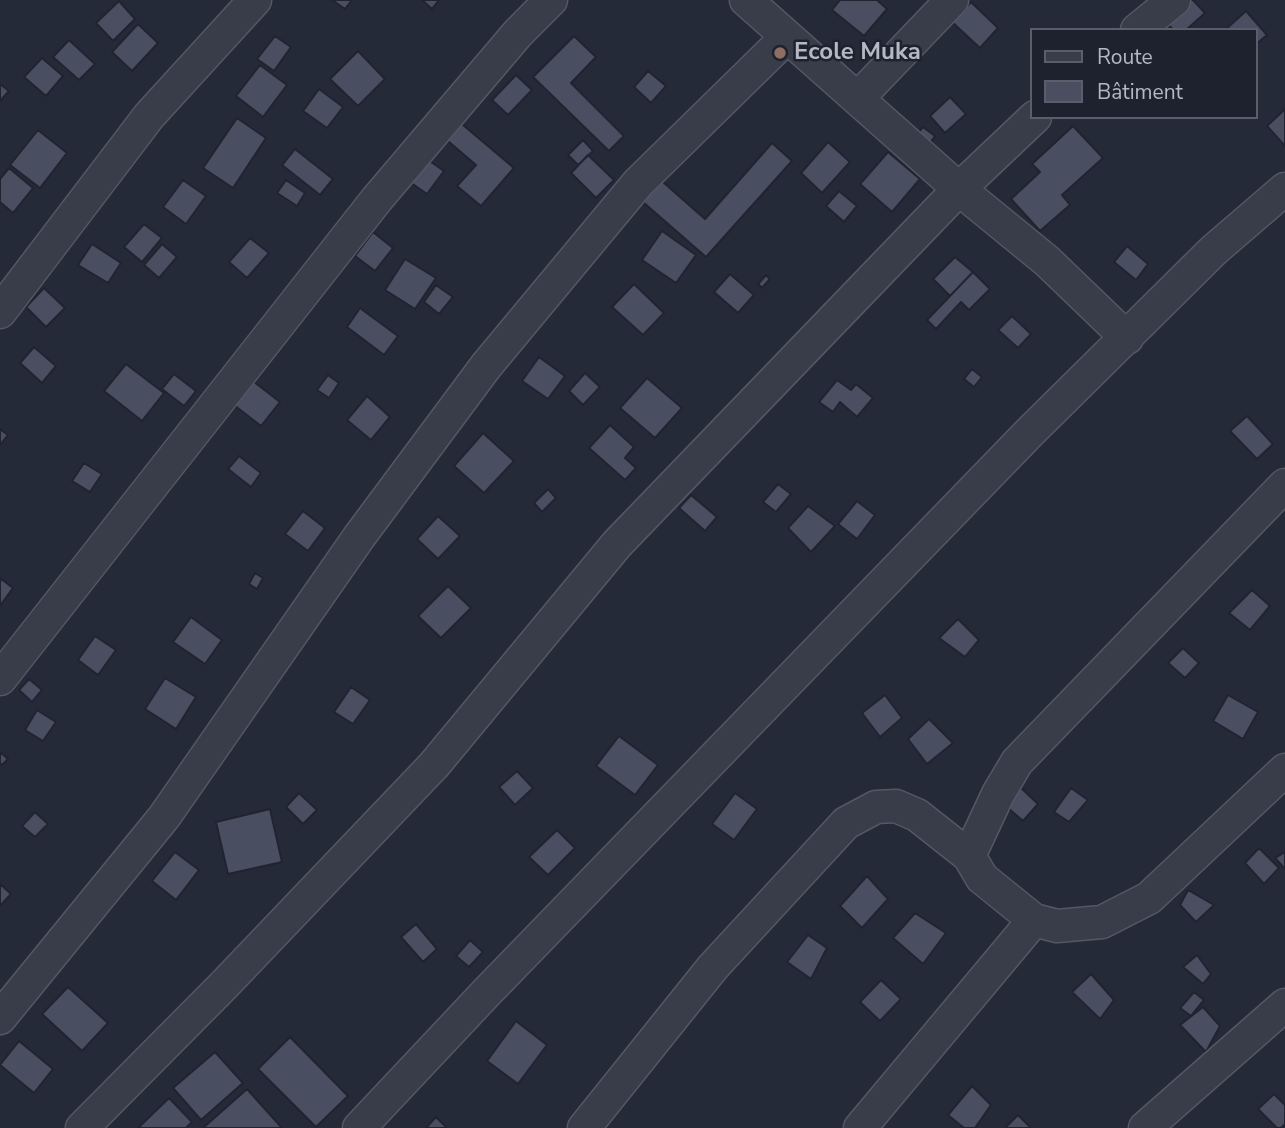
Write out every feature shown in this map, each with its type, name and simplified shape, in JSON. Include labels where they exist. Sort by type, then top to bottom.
[{"type":"street","points":[[0,312],[149,116],[256,0]]},
{"type":"street","points":[[0,679],[377,199],[518,33],[551,0]]},
{"type":"street","points":[[746,0],[959,189],[1047,261],[1126,338]]},
{"type":"street","points":[[858,98],[952,0]]},
{"type":"street","points":[[1140,28],[1174,0]]},
{"type":"street","points":[[0,1018],[164,817],[359,537],[486,366],[638,183],[787,37]]},
{"type":"street","points":[[82,1128],[225,985],[434,765],[617,544],[959,189],[1033,119]]},
{"type":"street","points":[[359,1128],[1019,443],[1214,250],[1285,189]]},
{"type":"street","points":[[969,856],[998,794],[1017,762],[1285,485]]},
{"type":"street","points":[[584,1128],[713,967],[846,823],[876,807],[896,806],[916,815],[969,856],[982,878],[1034,920],[1056,926],[1102,922],[1149,898],[1285,770]]},
{"type":"street","points":[[860,1128],[1034,920]]},
{"type":"street","points":[[1145,1128],[1285,1005]]},
{"type":"building","points":[[332,0],[352,0],[345,9]]},
{"type":"building","points":[[422,0],[439,0],[432,9]]},
{"type":"building","points":[[840,0],[877,0],[887,9],[864,36],[832,10]]},
{"type":"building","points":[[1183,0],[1193,0],[1205,13],[1188,28],[1171,28],[1163,18]]},
{"type":"building","points":[[119,1],[135,19],[113,41],[96,23]]},
{"type":"building","points":[[971,2],[998,28],[980,48],[952,22]]},
{"type":"building","points":[[1246,11],[1267,35],[1257,43],[1257,28],[1227,28]]},
{"type":"building","points":[[138,24],[158,43],[132,71],[112,52]]},
{"type":"building","points":[[275,36],[291,47],[274,71],[257,59]]},
{"type":"building","points":[[574,36],[596,57],[571,83],[624,136],[609,151],[533,77]]},
{"type":"building","points":[[69,40],[95,64],[79,80],[53,57]]},
{"type":"building","points":[[358,51],[385,79],[358,106],[330,79]]},
{"type":"building","points":[[42,58],[63,76],[46,96],[24,77]]},
{"type":"building","points":[[260,65],[287,85],[263,117],[236,96]]},
{"type":"building","points":[[648,71],[666,86],[651,103],[634,87]]},
{"type":"building","points":[[516,75],[532,90],[508,115],[492,100]]},
{"type":"building","points":[[0,84],[9,91],[0,101]]},
{"type":"building","points":[[319,89],[343,107],[327,128],[303,111]]},
{"type":"building","points":[[950,97],[966,114],[945,133],[930,116]]},
{"type":"building","points":[[1285,109],[1285,146],[1267,126]]},
{"type":"building","points":[[237,118],[266,138],[233,188],[203,168]]},
{"type":"building","points":[[456,119],[514,168],[481,206],[457,186],[476,165],[442,136]]},
{"type":"building","points":[[1073,126],[1103,158],[1062,195],[1070,205],[1040,231],[1011,199],[1040,172],[1032,164]]},
{"type":"building","points":[[923,127],[935,136],[930,143],[912,140]]},
{"type":"building","points":[[38,130],[67,153],[40,188],[10,165]]},
{"type":"building","points":[[583,140],[593,151],[578,165],[568,155]]},
{"type":"building","points":[[828,142],[850,162],[822,193],[801,173]]},
{"type":"building","points":[[772,143],[792,161],[706,257],[636,196],[655,175],[705,219]]},
{"type":"building","points":[[295,149],[333,179],[320,195],[282,165]]},
{"type":"building","points":[[888,152],[920,179],[892,212],[860,184]]},
{"type":"building","points":[[421,155],[444,171],[427,194],[404,178]]},
{"type":"building","points":[[588,155],[614,180],[596,198],[571,173]]},
{"type":"building","points":[[9,168],[33,188],[13,213],[0,202],[0,179]]},
{"type":"building","points":[[183,180],[206,196],[186,224],[163,207]]},
{"type":"building","points":[[286,180],[305,193],[297,206],[277,193]]},
{"type":"building","points":[[839,191],[857,206],[844,222],[826,206]]},
{"type":"building","points":[[144,224],[162,238],[142,262],[124,247]]},
{"type":"building","points":[[662,231],[696,255],[676,283],[642,260]]},
{"type":"building","points":[[373,232],[393,248],[375,271],[355,256]]},
{"type":"building","points":[[250,238],[269,253],[247,278],[229,262]]},
{"type":"building","points":[[92,244],[121,263],[108,283],[78,265]]},
{"type":"building","points":[[162,244],[177,257],[159,278],[144,265]]},
{"type":"building","points":[[1127,246],[1148,264],[1136,280],[1114,262]]},
{"type":"building","points":[[955,257],[973,272],[950,296],[933,279]]},
{"type":"building","points":[[405,259],[436,278],[415,309],[385,290]]},
{"type":"building","points":[[973,272],[990,289],[969,310],[961,302],[936,329],[927,320]]},
{"type":"building","points":[[730,274],[754,295],[738,313],[714,292]]},
{"type":"building","points":[[766,275],[770,279],[762,288],[758,284]]},
{"type":"building","points":[[634,284],[664,313],[643,335],[612,307]]},
{"type":"building","points":[[436,285],[453,297],[439,314],[424,302]]},
{"type":"building","points":[[44,288],[65,308],[46,327],[26,307]]},
{"type":"building","points":[[360,308],[398,336],[384,355],[347,327]]},
{"type":"building","points":[[1012,316],[1031,334],[1018,348],[998,330]]},
{"type":"building","points":[[34,347],[56,366],[42,383],[20,363]]},
{"type":"building","points":[[539,357],[565,376],[548,399],[522,381]]},
{"type":"building","points":[[126,364],[164,393],[142,421],[104,391]]},
{"type":"building","points":[[972,369],[982,377],[974,387],[964,379]]},
{"type":"building","points":[[585,373],[600,387],[583,405],[569,391]]},
{"type":"building","points":[[174,374],[196,391],[184,406],[162,389]]},
{"type":"building","points":[[328,375],[339,383],[329,398],[317,390]]},
{"type":"building","points":[[249,378],[280,402],[261,426],[230,402]]},
{"type":"building","points":[[647,378],[682,408],[655,438],[620,408]]},
{"type":"building","points":[[837,380],[851,390],[856,384],[873,398],[857,417],[840,402],[833,412],[819,402]]},
{"type":"building","points":[[367,396],[390,417],[371,440],[347,420]]},
{"type":"building","points":[[1247,416],[1273,444],[1257,459],[1230,431]]},
{"type":"building","points":[[610,425],[634,447],[625,458],[636,468],[625,480],[589,448]]},
{"type":"building","points":[[0,429],[8,435],[0,445]]},
{"type":"building","points":[[483,433],[514,461],[484,493],[454,466]]},
{"type":"building","points":[[239,456],[261,473],[251,487],[228,469]]},
{"type":"building","points":[[84,463],[102,474],[90,492],[72,481]]},
{"type":"building","points":[[778,484],[791,494],[776,512],[763,502]]},
{"type":"building","points":[[548,489],[556,498],[542,512],[534,503]]},
{"type":"building","points":[[691,495],[717,517],[705,531],[679,508]]},
{"type":"building","points":[[857,501],[875,515],[857,539],[838,524]]},
{"type":"building","points":[[808,506],[835,526],[811,552],[788,528]]},
{"type":"building","points":[[303,511],[325,528],[308,551],[285,534]]},
{"type":"building","points":[[438,516],[460,536],[438,559],[417,539]]},
{"type":"building","points":[[255,573],[263,578],[257,589],[249,584]]},
{"type":"building","points":[[0,578],[13,588],[0,606]]},
{"type":"building","points":[[448,586],[471,608],[441,638],[418,616]]},
{"type":"building","points":[[1252,590],[1270,606],[1250,630],[1229,613]]},
{"type":"building","points":[[191,617],[222,640],[205,664],[173,642]]},
{"type":"building","points":[[958,619],[979,640],[965,657],[939,638]]},
{"type":"building","points":[[95,636],[116,650],[98,675],[78,660]]},
{"type":"building","points":[[1183,648],[1199,663],[1185,678],[1168,663]]},
{"type":"building","points":[[165,678],[196,697],[176,729],[145,709]]},
{"type":"building","points":[[29,679],[42,690],[32,702],[19,690]]},
{"type":"building","points":[[351,687],[370,700],[353,724],[334,712]]},
{"type":"building","points":[[885,695],[902,718],[880,737],[862,713]]},
{"type":"building","points":[[1228,695],[1258,712],[1243,739],[1213,721]]},
{"type":"building","points":[[37,710],[56,722],[43,741],[25,730]]},
{"type":"building","points":[[929,719],[953,743],[927,764],[908,739]]},
{"type":"building","points":[[619,736],[658,765],[635,795],[596,766]]},
{"type":"building","points":[[0,752],[8,759],[2,765],[0,763]]},
{"type":"building","points":[[517,771],[533,788],[515,805],[499,787]]},
{"type":"building","points":[[1017,784],[1038,804],[1023,821],[1000,801]]},
{"type":"building","points":[[1071,788],[1088,800],[1069,822],[1054,812]]},
{"type":"building","points":[[299,793],[317,810],[303,824],[286,807]]},
{"type":"building","points":[[735,793],[757,809],[734,840],[712,824]]},
{"type":"building","points":[[270,809],[282,862],[228,874],[216,822]]},
{"type":"building","points":[[35,812],[48,824],[35,837],[22,826]]},
{"type":"building","points":[[557,830],[575,848],[548,875],[529,857]]},
{"type":"building","points":[[1259,848],[1279,868],[1264,884],[1245,863]]},
{"type":"building","points":[[175,852],[199,870],[176,900],[152,881]]},
{"type":"building","points":[[1285,852],[1285,869],[1275,858]]},
{"type":"building","points":[[867,876],[888,899],[862,928],[840,906]]},
{"type":"building","points":[[0,884],[11,894],[0,906]]},
{"type":"building","points":[[1188,890],[1214,905],[1196,922],[1180,905]]},
{"type":"building","points":[[915,913],[946,933],[923,964],[893,938]]},
{"type":"building","points":[[416,924],[437,949],[423,962],[401,937]]},
{"type":"building","points":[[808,935],[827,948],[811,979],[787,962]]},
{"type":"building","points":[[470,940],[483,952],[469,967],[456,956]]},
{"type":"building","points":[[1197,955],[1211,974],[1203,984],[1183,967]]},
{"type":"building","points":[[1091,974],[1114,1000],[1100,1019],[1072,992]]},
{"type":"building","points":[[881,980],[901,999],[880,1021],[860,1002]]},
{"type":"building","points":[[68,987],[108,1023],[82,1051],[42,1014]]},
{"type":"building","points":[[1194,992],[1204,1000],[1191,1016],[1180,1008]]},
{"type":"building","points":[[1203,1007],[1220,1026],[1206,1052],[1180,1025]]},
{"type":"building","points":[[516,1021],[547,1045],[518,1084],[487,1061]]},
{"type":"building","points":[[290,1037],[348,1096],[316,1127],[258,1069]]},
{"type":"building","points":[[19,1041],[53,1069],[34,1093],[0,1065]]},
{"type":"building","points":[[215,1052],[243,1083],[201,1120],[173,1088]]},
{"type":"building","points":[[972,1086],[991,1105],[975,1128],[964,1128],[948,1115]]},
{"type":"building","points":[[247,1089],[282,1128],[203,1128]]},
{"type":"building","points":[[1274,1094],[1285,1105],[1285,1124],[1281,1128],[1277,1128],[1258,1109]]},
{"type":"building","points":[[169,1098],[192,1122],[186,1128],[138,1128]]},
{"type":"building","points":[[1018,1115],[1031,1128],[1005,1128]]},
{"type":"building","points":[[436,1117],[447,1128],[426,1128]]},
{"type":"place","name":"Ecole Muka","points":[[780,53]]}]
